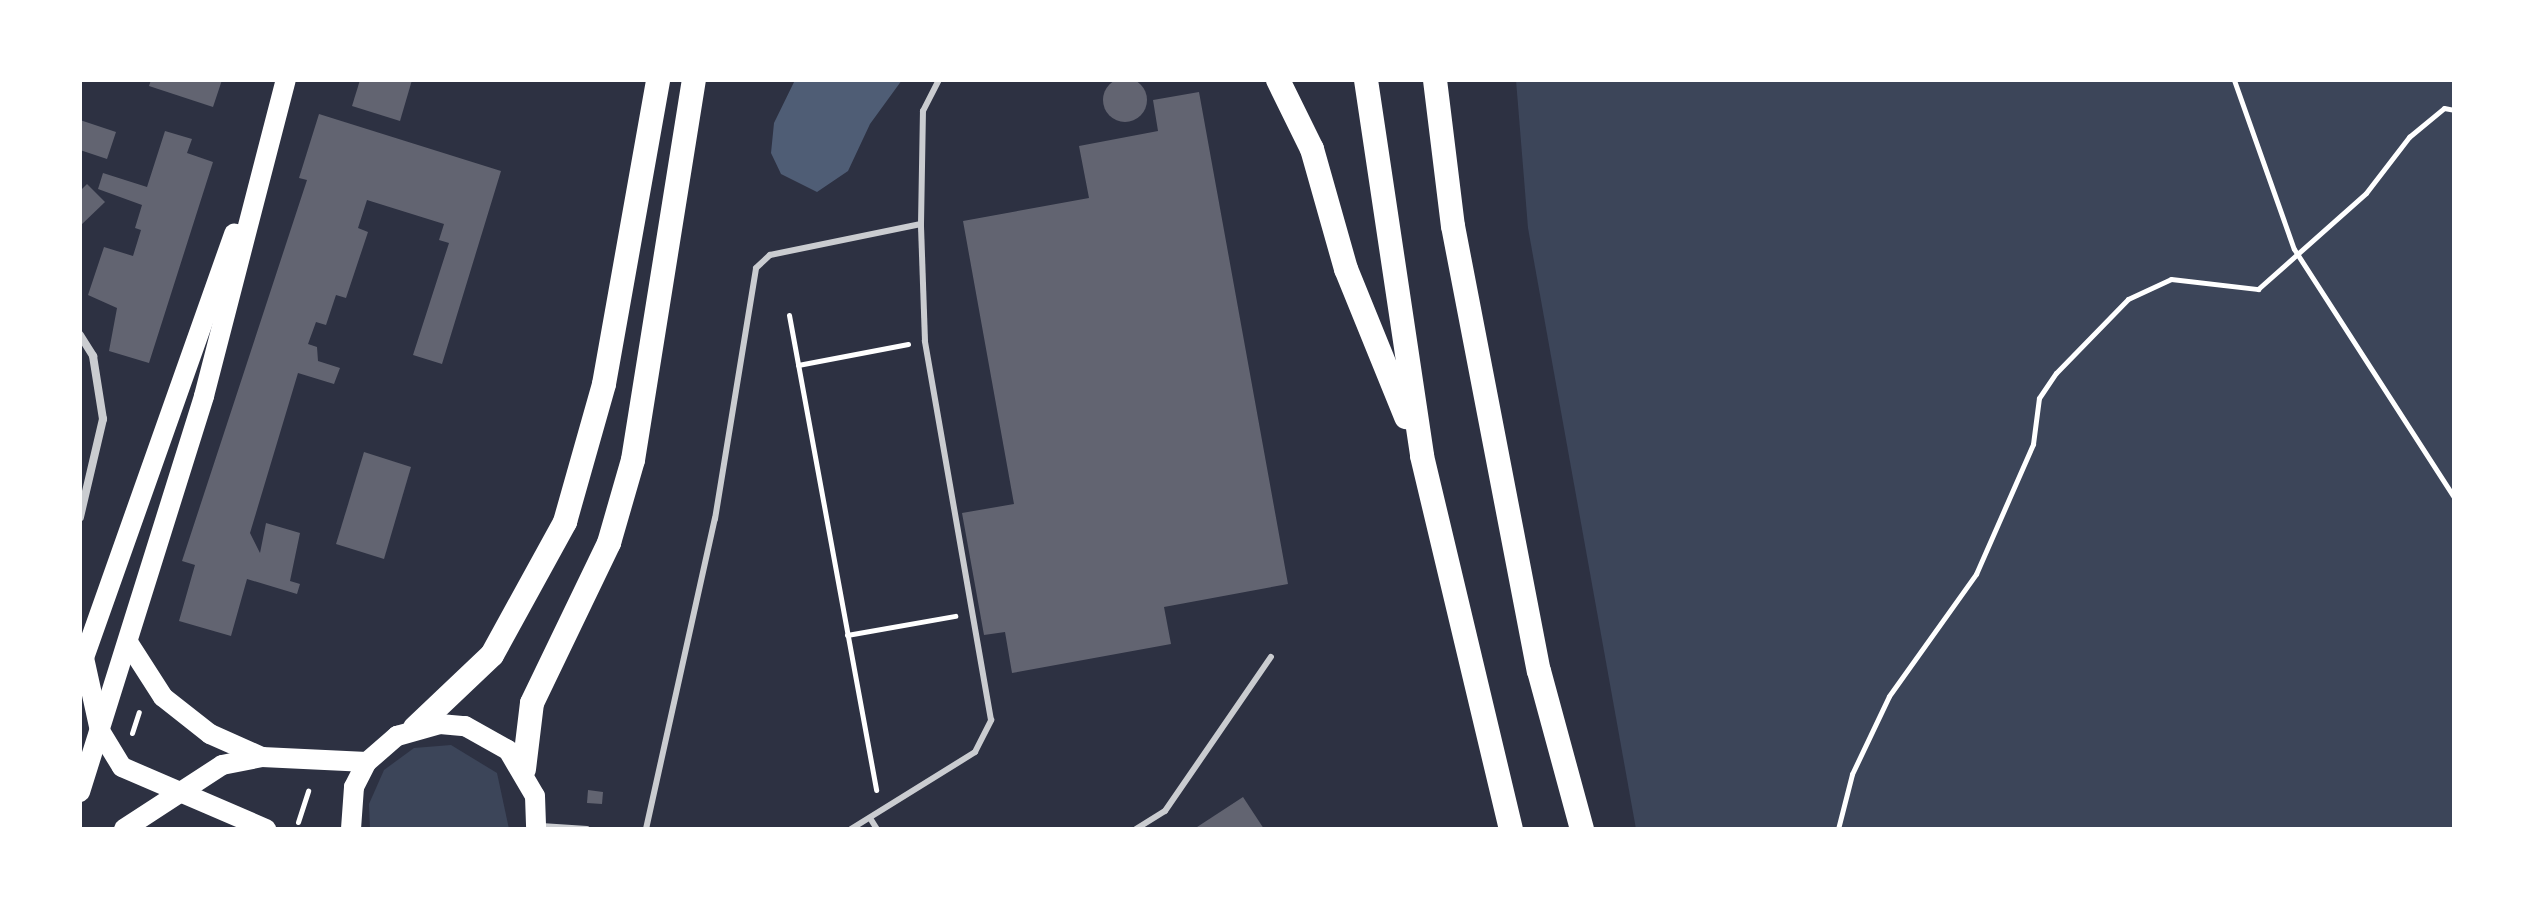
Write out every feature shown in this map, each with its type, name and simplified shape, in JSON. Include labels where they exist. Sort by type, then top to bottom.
[{"type":"highway","points":[[415,728],[492,655],[565,522],[604,384],[658,80]]},
{"type":"highway","points":[[524,769],[532,703],[609,543],[633,460],[694,80]]},
{"type":"highway","points":[[686,115],[710,80]]},
{"type":"highway","points":[[1278,80],[1312,149],[1346,269],[1422,456]]},
{"type":"highway","points":[[1366,80],[1422,456],[1511,829]]},
{"type":"highway","points":[[1435,80],[1453,226],[1536,656],[1582,829]]},
{"type":"main road","points":[[266,829],[122,767],[100,731],[82,664],[286,80]]},
{"type":"main road","points":[[80,792],[129,644],[204,396],[273,123]]},
{"type":"main road","points":[[129,644],[185,718],[262,757]]},
{"type":"main road","points":[[351,829],[354,787],[367,762],[415,728],[476,730],[524,769],[537,827]]},
{"type":"main road","points":[[124,829],[176,792],[222,765],[262,757],[367,762]]},
{"type":"street","points":[[80,335],[93,356],[103,419],[80,517]]},
{"type":"lane","points":[[851,829],[885,810],[986,738],[991,720],[925,341],[921,224],[923,111],[939,80]]},
{"type":"lane","points":[[646,829],[712,534],[756,268],[770,255],[921,224]]},
{"type":"lane","points":[[1136,829],[1165,811],[1271,657]]},
{"type":"lane","points":[[870,818],[877,829]]},
{"type":"lane","points":[[537,827],[587,829]]},
{"type":"path","points":[[2234,80],[2299,258],[2454,497]]},
{"type":"path","points":[[1838,829],[1852,774],[1889,696],[1976,574],[2033,444],[2039,398],[2056,373],[2128,299],[2171,279],[2258,289],[2299,258],[2366,193],[2409,137],[2444,108],[2454,110]]},
{"type":"path","points":[[789,315],[847,635],[885,810]]},
{"type":"path","points":[[798,365],[925,341]]},
{"type":"path","points":[[847,635],[972,613]]},
{"type":"path","points":[[127,749],[143,698]]},
{"type":"path","points":[[298,822],[308,791]]},
{"type":"shaded area","points":[[795,80],[902,80],[870,124],[848,171],[817,192],[781,174],[771,153],[774,123]]},
{"type":"shaded area","points":[[1516,80],[2454,80],[2454,829],[1636,829],[1528,228]]},
{"type":"shaded area","points":[[451,745],[497,773],[509,829],[370,829],[369,804],[384,770],[414,748]]},
{"type":"building","points":[[1125,78],[1141,84],[1147,100],[1141,116],[1125,122],[1109,116],[1103,100],[1109,84]]},
{"type":"building","points":[[151,80],[222,80],[213,107],[149,86]]},
{"type":"building","points":[[360,80],[412,80],[400,121],[352,106]]},
{"type":"building","points":[[1199,92],[1288,584],[1164,607],[1171,644],[1012,673],[1005,632],[984,635],[962,513],[1014,504],[963,221],[1089,198],[1079,146],[1158,131],[1153,100]]},
{"type":"building","points":[[319,114],[501,171],[442,364],[413,355],[449,243],[439,240],[444,224],[367,200],[358,228],[368,232],[346,298],[336,295],[326,325],[316,322],[308,344],[317,347],[318,361],[340,368],[334,384],[298,373],[250,533],[260,553],[266,523],[300,533],[290,581],[300,584],[297,594],[247,579],[231,636],[179,621],[195,565],[182,561],[307,180],[299,178]]},
{"type":"building","points":[[80,120],[116,132],[107,159],[80,150]]},
{"type":"building","points":[[165,131],[192,139],[187,153],[213,162],[149,363],[109,351],[117,308],[88,295],[104,247],[133,256],[141,230],[135,228],[142,205],[98,189],[103,173],[147,187]]},
{"type":"building","points":[[87,184],[105,202],[80,226],[80,191]]},
{"type":"building","points":[[364,452],[411,467],[384,559],[336,544]]},
{"type":"building","points":[[588,790],[603,792],[602,804],[587,803]]},
{"type":"building","points":[[1243,797],[1264,829],[1194,829]]}]
